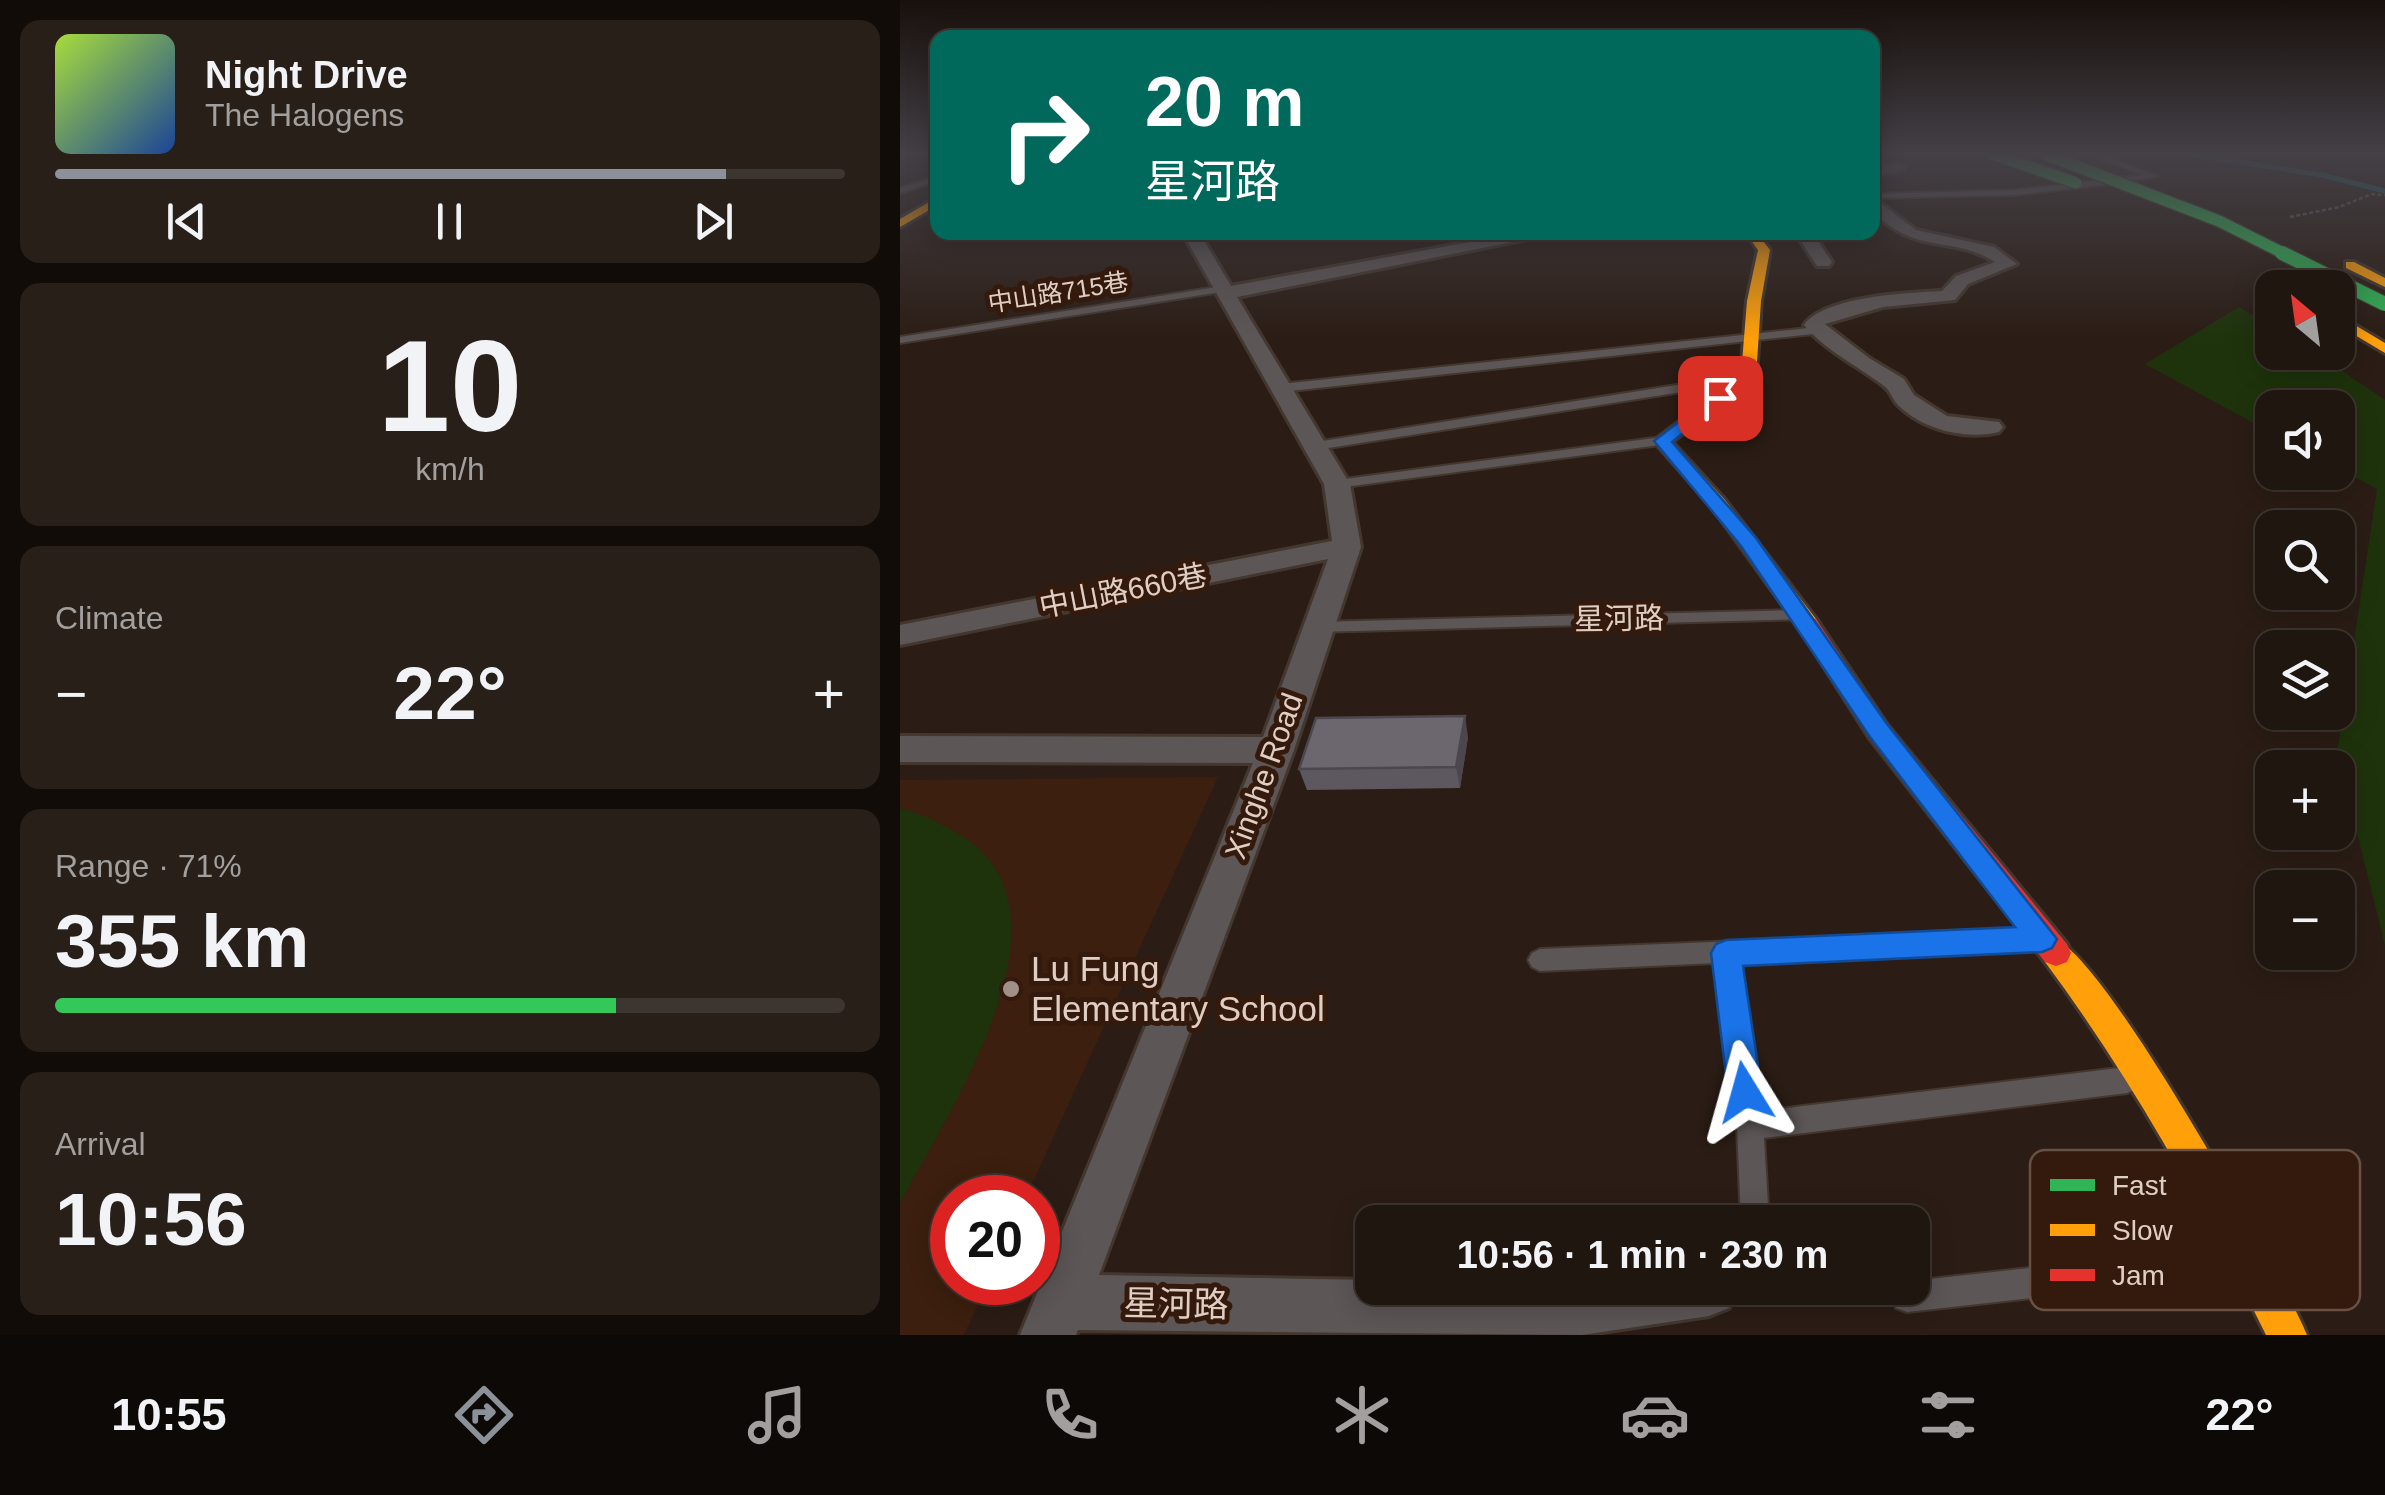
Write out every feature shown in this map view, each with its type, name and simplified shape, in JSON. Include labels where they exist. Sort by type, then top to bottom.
[{"type":"main road","points":[[2154,216],[2224,250]]},
{"type":"main road","points":[[2189,216],[2292,270]]},
{"type":"main road","points":[[2211,216],[2385,304]]},
{"type":"main road","points":[[2244,216],[2385,283]]},
{"type":"main road","points":[[1756,240],[1764,250],[1749,336],[1748,378],[1662,441],[1719,504],[1802,615],[1878,731],[2073,975],[2144,1078],[2186,1150]]},
{"type":"main road","points":[[2355,304],[2385,322]]},
{"type":"main road","points":[[2355,330],[2385,350]]},
{"type":"main road","points":[[2274,1310],[2286,1335]]},
{"type":"street","points":[[1889,216],[1900,228],[1918,236],[1973,244],[2008,264],[1962,280],[1948,296],[1883,301],[1820,317],[1814,324],[1860,363],[1896,384],[1906,400],[1940,422],[1976,429],[1991,427]]},
{"type":"street","name":"Xinghe Road","points":[[1055,1319],[1276,750],[1347,548],[1337,484],[1195,240]]},
{"type":"street","points":[[1224,291],[1483,240]]},
{"type":"street","points":[[1808,240],[1823,262]]},
{"type":"street","name":"中山路660巷","points":[[900,635],[1347,548]]},
{"type":"street","points":[[900,749],[1276,750]]},
{"type":"street","name":"星河路","points":[[1055,1319],[1556,1311],[1596,1305]]},
{"type":"lane","name":"中山路715巷","points":[[900,340],[1224,291]]},
{"type":"lane","points":[[1280,388],[1813,330],[1814,324]]},
{"type":"lane","points":[[1316,446],[1748,378]]},
{"type":"lane","points":[[1337,484],[1662,441]]},
{"type":"lane","name":"星河路","points":[[1317,626],[1802,615]]},
{"type":"lane","points":[[1540,960],[2042,939]]},
{"type":"lane","points":[[1726,953],[1750,1126],[1754,1205]]},
{"type":"lane","points":[[1750,1126],[2144,1078]]},
{"type":"lane","points":[[1930,1294],[2030,1283]]},
{"type":"shaded area","name":"Lu Fung Elementary School","points":[[1218,777],[1036,1175],[930,1175],[930,1305],[978,1305],[964,1335],[900,1335],[900,780]]},
{"type":"green space","points":[[2239,307],[2255,316],[2255,370],[2341,370],[2385,400],[2385,945],[2355,825],[2355,750],[2337,750],[2340,730],[2355,730],[2355,634],[2377,489],[2355,477],[2355,390],[2255,390],[2255,424],[2145,364]]},
{"type":"green space","points":[[900,809],[925,816],[963,837],[997,871],[1011,914],[1008,964],[994,1016],[972,1069],[900,1203]]},
{"type":"building","points":[[1465,716],[1456,767],[1299,769],[1316,718]]},
{"type":"traffic: slow","points":[[900,224],[912,216]]},
{"type":"traffic: slow","points":[[1756,240],[1764,250],[1754,301],[1748,377],[1662,441],[1719,504],[1808,624]]},
{"type":"traffic: slow","points":[[2350,265],[2385,283]]},
{"type":"traffic: slow","points":[[2355,330],[2385,349]]},
{"type":"traffic: slow","points":[[2056,953],[2122,1043],[2188,1150]]},
{"type":"traffic: slow","points":[[2274,1310],[2287,1335]]},
{"type":"traffic: jam","points":[[1808,624],[1878,731],[2056,953]]},
{"type":"traffic: fast","points":[[2207,216],[2385,304]]},
{"type":"place","name":"Lu Fung Elementary School","points":[[1011,989]]},
{"type":"route","points":[[1720,398],[1662,441],[1749,542],[1878,731],[2042,939],[1726,953],[1745,1092]]}]
